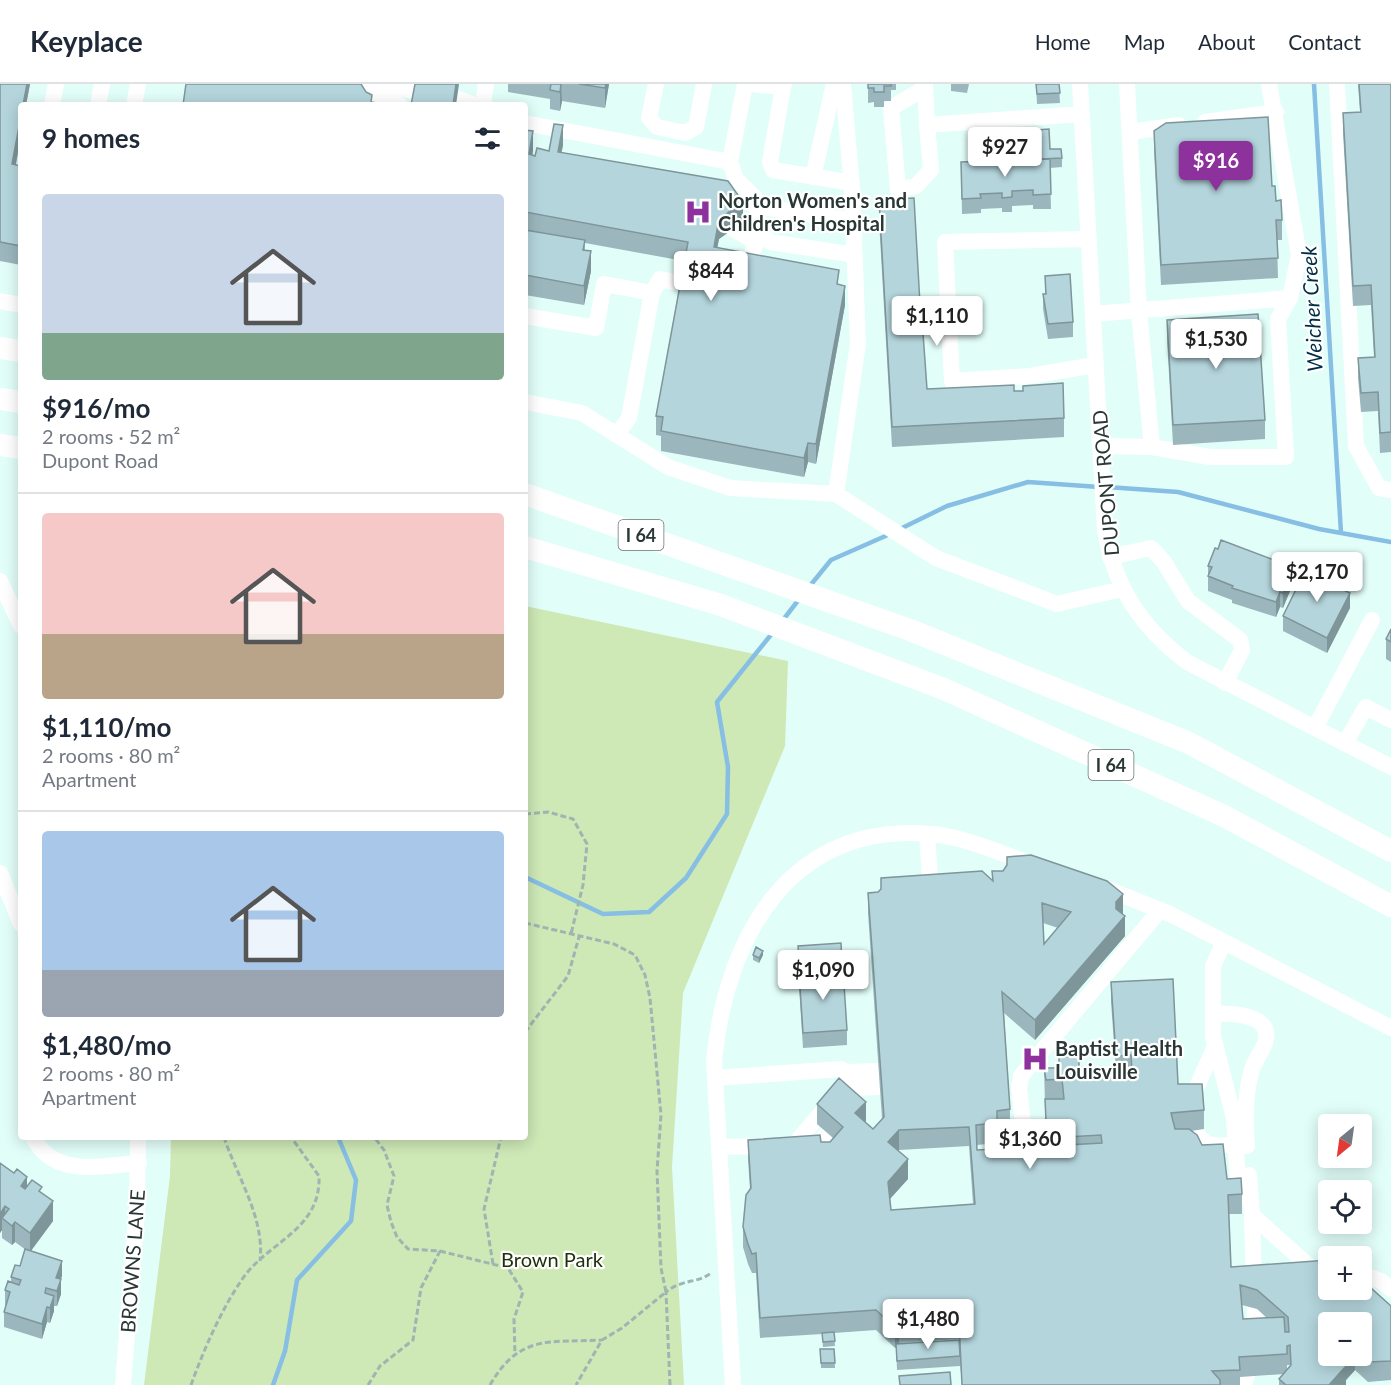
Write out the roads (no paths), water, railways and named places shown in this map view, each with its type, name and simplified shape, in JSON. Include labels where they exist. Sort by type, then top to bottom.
[{"type":"highway","points":[[0,348],[18,351]]},
{"type":"highway","points":[[0,399],[18,402]]},
{"type":"highway","points":[[0,445],[18,448]]},
{"type":"highway","name":"I 64","points":[[528,495],[910,630],[1189,743],[1391,851]]},
{"type":"highway","name":"I 64","points":[[528,548],[734,610],[944,689],[1224,816],[1391,906]]},
{"type":"street","points":[[53,102],[56,84]]},
{"type":"street","points":[[99,102],[102,84]]},
{"type":"street","points":[[135,102],[138,84]]},
{"type":"street","points":[[483,102],[486,84]]},
{"type":"street","points":[[656,84],[649,118],[657,127],[685,134],[696,127],[704,84]]},
{"type":"street","points":[[728,173],[745,84]]},
{"type":"street","points":[[751,84],[784,86],[770,162],[773,170],[852,183]]},
{"type":"street","points":[[813,177],[834,84]]},
{"type":"street","points":[[836,494],[858,343],[852,183],[843,84]]},
{"type":"street","name":"DUPONT ROAD","points":[[1080,84],[1104,513],[1110,557],[1122,589],[1144,624],[1162,644],[1187,662],[1391,767]]},
{"type":"street","points":[[1127,84],[1139,311],[1152,447]]},
{"type":"street","points":[[1100,447],[1152,447],[1210,457],[1286,457],[1278,319],[1290,298],[1299,255],[1276,112],[1269,84]]},
{"type":"street","points":[[1337,84],[1356,446],[1379,488],[1391,490]]},
{"type":"street","points":[[925,86],[931,170],[916,186],[898,190],[891,108],[925,86]]},
{"type":"street","points":[[375,87],[415,99]]},
{"type":"street","points":[[375,87],[396,102]]},
{"type":"street","points":[[456,98],[466,102]]},
{"type":"street","points":[[1130,132],[1276,112]]},
{"type":"street","points":[[927,125],[1082,114]]},
{"type":"street","points":[[528,124],[728,173],[755,198],[758,237],[748,273]]},
{"type":"street","points":[[756,206],[854,221]]},
{"type":"street","points":[[733,229],[743,237],[758,237],[793,251],[855,255]]},
{"type":"street","points":[[1088,239],[945,242],[952,381],[1030,376],[1095,365]]},
{"type":"street","points":[[616,435],[629,418],[652,293],[660,279],[683,284]]},
{"type":"street","points":[[528,316],[597,328],[604,284],[652,293]]},
{"type":"street","points":[[1093,315],[1290,298]]},
{"type":"street","points":[[0,301],[18,304]]},
{"type":"street","points":[[528,403],[582,413],[668,467],[730,488],[836,494],[936,558],[1057,604],[1122,589]]},
{"type":"street","points":[[1110,557],[1151,548],[1164,562],[1188,601],[1240,640],[1242,650],[1225,683]]},
{"type":"street","points":[[0,581],[18,620]]},
{"type":"street","points":[[1315,728],[1371,620]]},
{"type":"street","points":[[1345,743],[1366,707],[1391,720]]},
{"type":"street","points":[[734,1385],[715,1078],[717,1030],[732,970],[758,917],[778,891],[816,859],[857,838],[879,833],[927,834],[969,843],[1046,868]]},
{"type":"street","points":[[927,834],[931,894]]},
{"type":"street","points":[[0,873],[18,917]]},
{"type":"street","points":[[1090,883],[1160,910],[1391,1028]]},
{"type":"street","points":[[1026,1155],[1019,1087],[1021,1076],[1160,910]]},
{"type":"street","points":[[1224,942],[1213,966],[1215,1014],[1213,1036],[1230,1104],[1251,1277]]},
{"type":"street","points":[[1215,1014],[1246,1014],[1256,1020],[1265,1031],[1266,1041],[1250,1074],[1245,1129],[1244,1209],[1310,1267]]},
{"type":"street","points":[[1193,1104],[1195,1091],[1215,1046]]},
{"type":"street","points":[[715,1078],[841,1069],[847,1080],[848,1106]]},
{"type":"street","points":[[847,1080],[880,1079]]},
{"type":"street","points":[[793,1146],[833,1100],[847,1080]]},
{"type":"street","points":[[1230,1104],[1245,1129]]},
{"type":"street","points":[[1196,1130],[1205,1143],[1214,1146],[1235,1144]]},
{"type":"street","points":[[719,1147],[793,1146],[819,1142],[828,1133]]},
{"type":"street","points":[[35,1140],[49,1157],[67,1165],[87,1167],[139,1163]]},
{"type":"street","name":"BROWNS LANE","points":[[123,1385],[139,1163],[138,1140]]},
{"type":"street","points":[[1287,1269],[1318,1268]]},
{"type":"street","points":[[1372,1278],[1391,1289]]},
{"type":"street","points":[[1254,1308],[1255,1338]]},
{"type":"waterway","name":"Weicher Creek","points":[[1314,84],[1341,533]]},
{"type":"waterway","points":[[900,529],[947,506],[1028,482],[1099,487]]},
{"type":"waterway","points":[[1107,487],[1178,492],[1319,529],[1391,542]]},
{"type":"waterway","points":[[809,587],[831,560],[890,534]]},
{"type":"waterway","points":[[783,620],[800,598]]},
{"type":"waterway","points":[[528,878],[603,914],[649,912],[686,878],[727,814],[728,767],[717,702],[774,631]]},
{"type":"waterway","points":[[273,1385],[285,1351],[297,1280],[351,1221],[356,1180],[339,1140]]},
{"type":"place","name":"Norton Women's and Children's Hospital","points":[[698,212]]},
{"type":"place","name":"Baptist Health Louisville","points":[[1035,1059]]},
{"type":"park label","name":"Brown Park","points":[[552,1259]]}]
